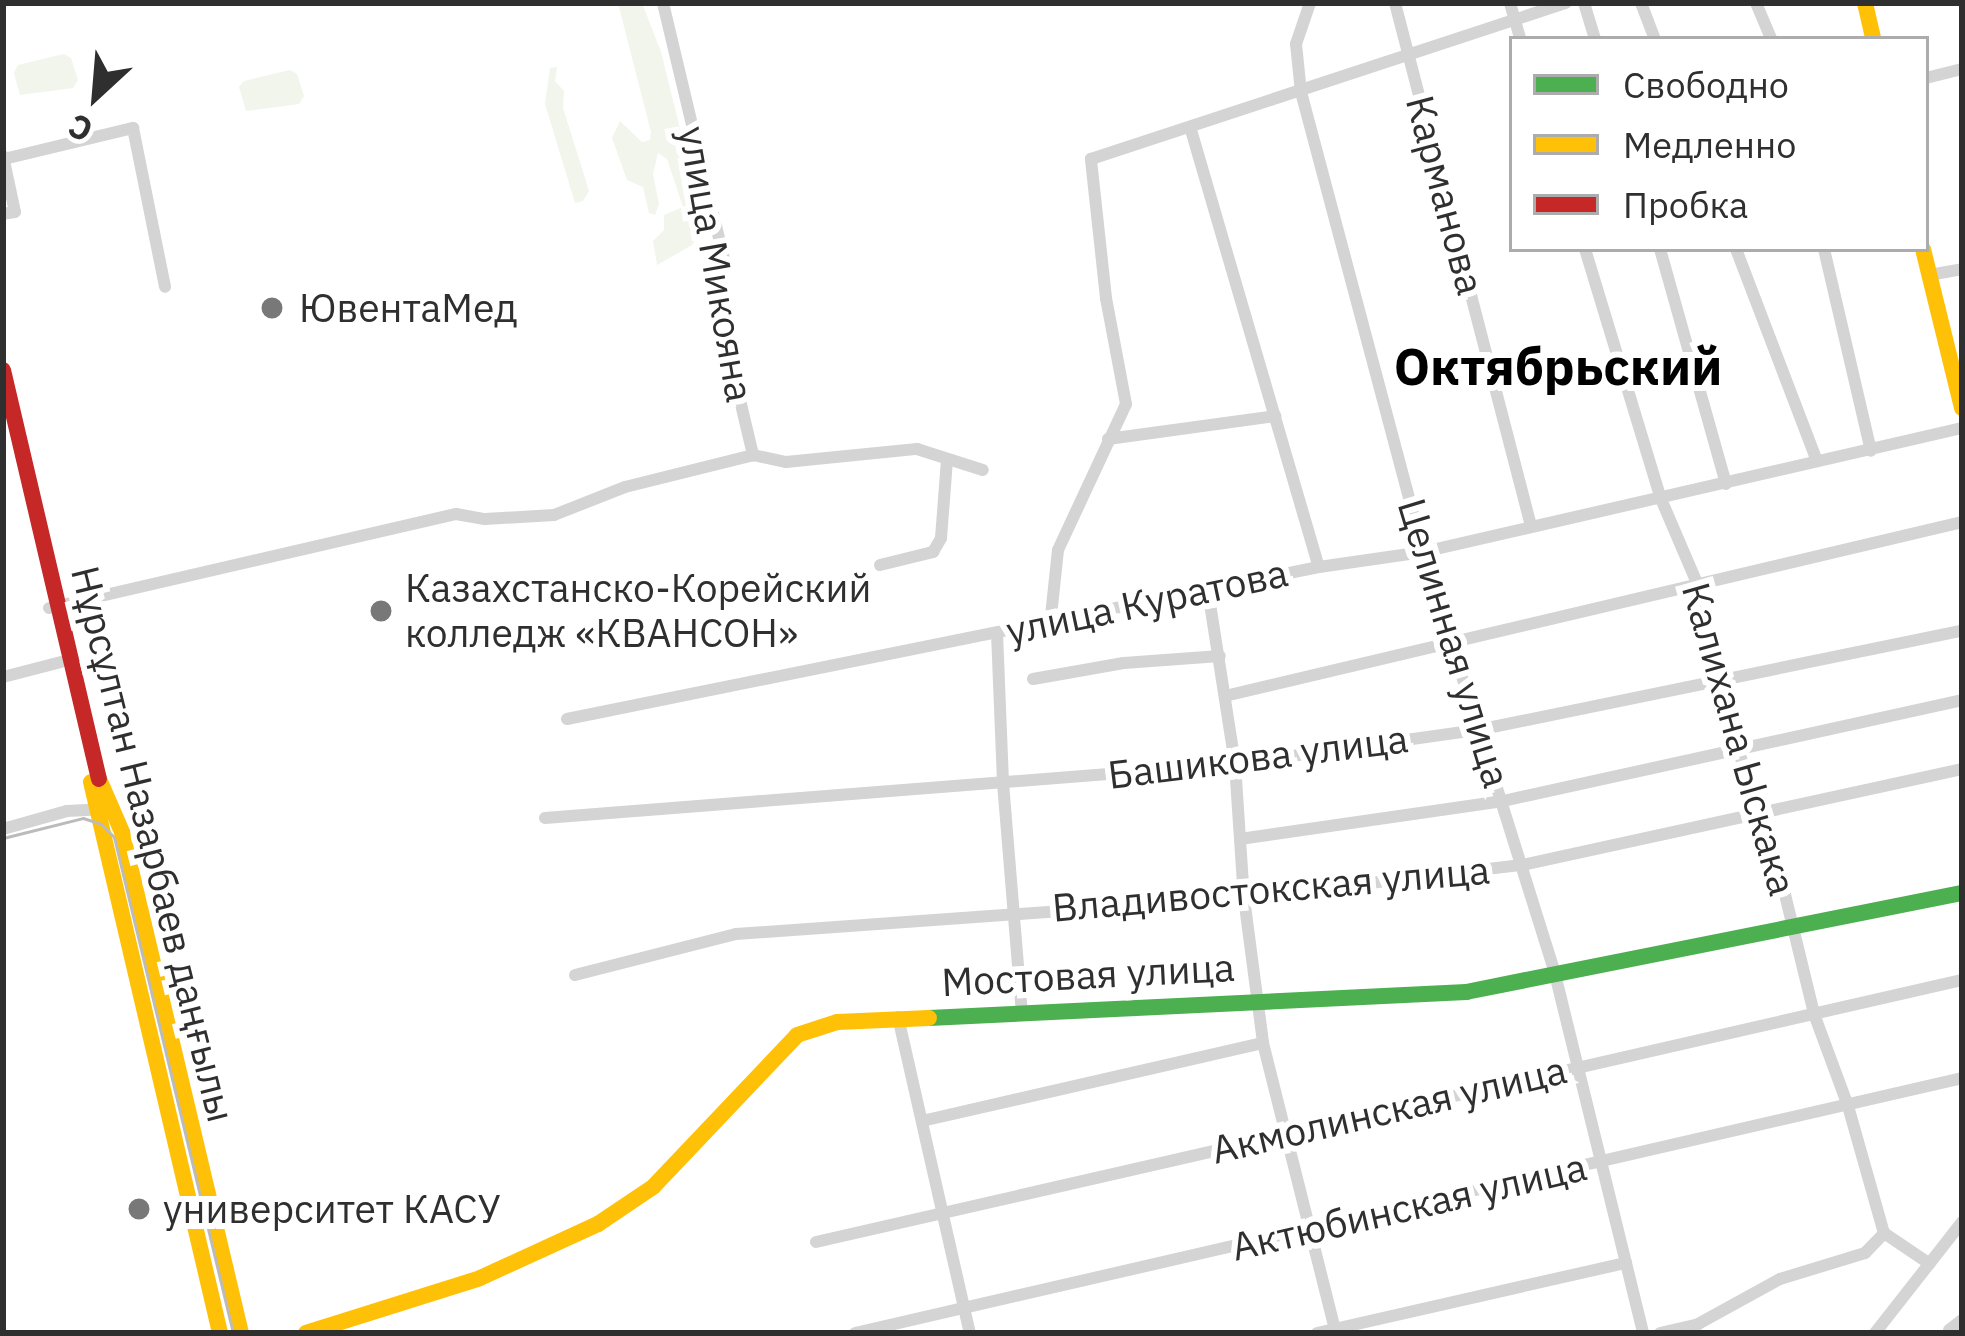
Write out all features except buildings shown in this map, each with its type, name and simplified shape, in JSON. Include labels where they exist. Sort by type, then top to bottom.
[{"type":"main road","points":[[1865,3],[1873,36]]},
{"type":"main road","points":[[1924,252],[1962,408]]},
{"type":"main road","name":"Нұрсұлтан Назарбаев даңғылы","points":[[3,370],[61,662],[103,808],[122,832],[241,1333]]},
{"type":"main road","name":"Нұрсұлтан Назарбаев даңғылы","points":[[3,422],[103,808],[220,1333]]},
{"type":"main road","name":"Мостовая улица","points":[[306,1333],[480,1278],[570,1240],[653,1187],[797,1036],[837,1022],[1466,992],[1962,893]]},
{"type":"street","name":"улица Микояна","points":[[663,3],[726,268],[714,290],[754,455]]},
{"type":"street","name":"Целинная улица","points":[[1310,3],[1296,44],[1301,92],[1451,647],[1555,974],[1642,1333]]},
{"type":"street","name":"Карманова","points":[[1395,3],[1532,526]]},
{"type":"street","points":[[1510,3],[1519,36]]},
{"type":"street","points":[[1049,625],[1058,550],[1126,404],[1106,298],[1091,159],[1191,130],[1566,3]]},
{"type":"street","points":[[1584,3],[1594,36]]},
{"type":"street","points":[[1641,3],[1654,36]]},
{"type":"street","points":[[1756,3],[1770,36]]},
{"type":"street","points":[[1929,77],[1962,69]]},
{"type":"street","points":[[3,214],[15,212],[3,157],[133,128],[165,287]]},
{"type":"street","points":[[1191,130],[1319,567]]},
{"type":"street","name":"Калихана Ыскака","points":[[1586,252],[1661,499],[1697,583],[1716,684],[1757,817],[1780,874],[1814,1014],[1848,1106],[1884,1233]]},
{"type":"street","points":[[1661,252],[1726,484]]},
{"type":"street","points":[[1737,252],[1816,458]]},
{"type":"street","points":[[1825,252],[1871,451]]},
{"type":"street","points":[[1929,275],[1962,269]]},
{"type":"street","points":[[1108,439],[1275,416]]},
{"type":"street","name":"улица Куратова","points":[[566,718],[1049,625],[1319,567],[1424,552],[1962,428]]},
{"type":"street","points":[[52,607],[456,514],[485,519],[554,515],[625,487],[754,455],[786,462],[917,449],[983,470]]},
{"type":"street","points":[[880,565],[933,552],[941,538],[947,460]]},
{"type":"street","points":[[1226,696],[1451,647],[1697,583],[1962,522]]},
{"type":"street","points":[[1208,591],[1235,764],[1244,898],[1263,1043],[1336,1331]]},
{"type":"street","name":"Башикова улица","points":[[545,818],[1235,764],[1478,730],[1962,631]]},
{"type":"street","points":[[997,633],[1003,784],[1022,1012]]},
{"type":"street","points":[[1034,679],[1124,663],[1220,656]]},
{"type":"street","points":[[3,677],[61,662]]},
{"type":"street","points":[[1240,838],[1503,801],[1962,700]]},
{"type":"street","name":"Владивостокская улица","points":[[575,975],[736,934],[1244,898],[1522,865],[1962,769]]},
{"type":"street","points":[[3,829],[103,808]]},
{"type":"street","name":"Акмолинская улица","points":[[815,1242],[1962,980]]},
{"type":"street","points":[[898,1017],[970,1333]]},
{"type":"street","points":[[922,1120],[1263,1043]]},
{"type":"street","name":"Актюбинская улица","points":[[855,1333],[1962,1078]]},
{"type":"street","points":[[1875,1333],[1962,1222]]},
{"type":"street","points":[[1660,1333],[1697,1324],[1780,1279],[1865,1253],[1884,1233],[1930,1264]]},
{"type":"street","points":[[1317,1333],[1626,1263]]},
{"type":"street","points":[[1949,1330],[1962,1320]]},
{"type":"shaded area","points":[[618,3],[642,3],[661,52],[690,169],[694,244],[657,265],[653,241],[664,230],[664,215],[683,207],[667,159],[658,153],[653,174],[659,204],[655,215],[649,213],[643,187],[627,180],[612,138],[620,121],[642,142],[650,140],[651,132]]},
{"type":"shaded area","points":[[64,54],[71,58],[78,80],[73,88],[20,95],[14,73],[18,65]]},
{"type":"shaded area","points":[[557,67],[555,81],[564,91],[563,108],[589,191],[583,201],[575,203],[545,104],[550,68]]},
{"type":"shaded area","points":[[290,70],[297,74],[304,96],[299,104],[246,111],[239,87],[244,81]]},
{"type":"tram line","points":[[3,838],[83,818],[101,824],[114,837],[233,1333]]},
{"type":"traffic: fast","points":[[929,1018],[1466,992],[1962,893]]},
{"type":"traffic: slow","points":[[1865,3],[1872,36]]},
{"type":"traffic: slow","points":[[1924,252],[1962,408]]},
{"type":"traffic: slow","points":[[99,779],[122,832],[241,1333]]},
{"type":"traffic: slow","points":[[91,782],[220,1333]]},
{"type":"traffic: slow","points":[[306,1333],[480,1278],[598,1224],[653,1187],[797,1035],[837,1022],[929,1018]]},
{"type":"traffic: jam","points":[[3,370],[99,779]]},
{"type":"place","name":"ЮвентаМед","points":[[272,308]]},
{"type":"place","name":"Казахстанско-Корейский колледж «КВАНСОН»","points":[[381,611]]},
{"type":"place","name":"университет КАСУ","points":[[139,1209]]},
{"type":"district","name":"Октябрьский","points":[[1558,366]]}]
